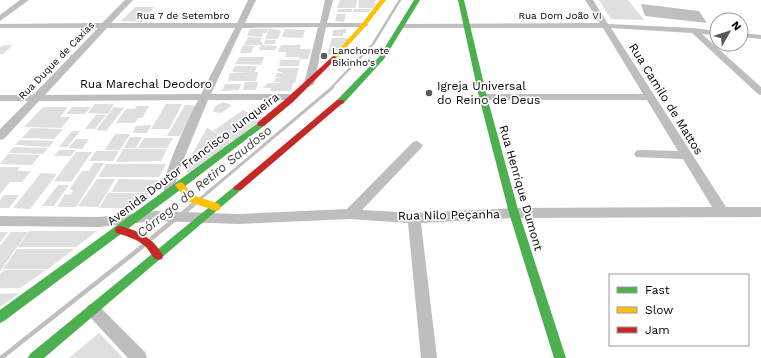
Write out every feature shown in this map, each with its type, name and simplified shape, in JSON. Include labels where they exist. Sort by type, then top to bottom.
[{"type":"main road","name":"Avenida Doutor Francisco Junqueira","points":[[0,317],[138,218],[309,84],[365,25],[383,0]]},
{"type":"main road","points":[[34,358],[331,111],[382,58],[417,0]]},
{"type":"main road","name":"Rua Henrique Dumont","points":[[461,0],[483,97],[514,213],[560,358]]},
{"type":"main road","points":[[180,186],[184,195],[201,204],[216,207]]},
{"type":"main road","points":[[120,230],[137,234],[154,246],[158,256]]},
{"type":"street","points":[[0,19],[25,0]]},
{"type":"street","name":"Rua Duque de Caxias","points":[[0,136],[129,0]]},
{"type":"street","points":[[169,194],[172,173],[206,96],[252,0]]},
{"type":"street","points":[[309,84],[329,0]]},
{"type":"street","name":"Rua Camilo de Mattos","points":[[589,0],[722,212]]},
{"type":"street","name":"Rua 7 de Setembro","points":[[0,26],[365,25]]},
{"type":"street","name":"Rua Dom João VI","points":[[402,26],[666,27],[709,32]]},
{"type":"street","points":[[693,30],[761,92]]},
{"type":"street","points":[[749,36],[761,37]]},
{"type":"street","name":"Rua Marechal Deodoro","points":[[0,98],[206,96],[293,97]]},
{"type":"street","points":[[483,97],[650,97]]},
{"type":"street","points":[[350,214],[417,145]]},
{"type":"street","points":[[640,154],[687,155]]},
{"type":"street","name":"Rua Nilo Peçanha","points":[[0,221],[100,222],[156,216],[202,219],[350,214],[414,218],[514,213],[761,212]]},
{"type":"street","points":[[414,218],[429,358]]},
{"type":"street","points":[[93,310],[139,358]]},
{"type":"shaded area","points":[[641,4],[699,11],[707,23],[645,16]]},
{"type":"building","points":[[340,0],[357,0],[356,8],[337,8]]},
{"type":"building","points":[[359,0],[376,0],[374,3],[358,3]]},
{"type":"building","points":[[599,0],[628,0],[644,20],[611,19]]},
{"type":"building","points":[[359,3],[377,3],[373,8],[358,8]]},
{"type":"building","points":[[135,7],[154,7],[142,22],[121,21]]},
{"type":"building","points":[[338,9],[352,9],[352,12],[338,12]]},
{"type":"building","points":[[354,9],[371,9],[368,12],[353,12]]},
{"type":"building","points":[[337,14],[346,14],[344,22],[335,21]]},
{"type":"building","points":[[250,29],[268,29],[267,33],[263,33],[262,37],[247,36]]},
{"type":"building","points":[[269,29],[281,30],[278,39],[265,39]]},
{"type":"building","points":[[285,29],[305,30],[303,38],[282,37]]},
{"type":"building","points":[[346,29],[346,33],[343,33],[343,36],[332,36],[333,30]]},
{"type":"building","points":[[248,37],[262,38],[260,42],[263,42],[262,45],[244,45]]},
{"type":"building","points":[[332,38],[350,38],[334,54],[327,55]]},
{"type":"building","points":[[265,40],[276,40],[275,44],[264,44]]},
{"type":"building","points":[[5,45],[13,45],[3,54],[0,54],[0,47]]},
{"type":"building","points":[[243,45],[254,46],[251,53],[240,53]]},
{"type":"building","points":[[261,45],[277,46],[275,50],[259,50]]},
{"type":"building","points":[[281,45],[301,45],[300,49],[311,49],[308,59],[300,59],[299,66],[279,66],[280,60],[299,60],[299,57],[285,57],[286,52],[278,52]]},
{"type":"building","points":[[239,57],[264,57],[261,65],[235,64]]},
{"type":"building","points":[[235,66],[257,66],[255,72],[258,72],[256,81],[228,81],[230,73],[252,73],[232,72]]},
{"type":"building","points":[[278,68],[299,68],[291,91],[270,91],[271,88],[263,88],[268,83],[280,83],[274,82],[276,78],[282,77],[275,77],[277,73],[283,73],[277,71]]},
{"type":"building","points":[[245,82],[258,82],[256,90],[243,90]]},
{"type":"building","points":[[225,84],[241,84],[239,90],[222,91]]},
{"type":"building","points":[[223,102],[232,105],[221,113],[213,112],[215,106]]},
{"type":"building","points":[[95,104],[114,104],[108,114],[88,113]]},
{"type":"building","points":[[166,104],[182,104],[169,129],[151,129]]},
{"type":"building","points":[[185,105],[196,106],[180,136],[167,136]]},
{"type":"building","points":[[137,106],[149,106],[142,118],[138,118],[135,123],[116,123],[126,109],[135,109]]},
{"type":"building","points":[[68,107],[60,117],[70,117],[61,128],[24,127],[42,108]]},
{"type":"building","points":[[72,107],[91,107],[85,114],[66,114]]},
{"type":"building","points":[[114,107],[124,108],[106,131],[96,130]]},
{"type":"building","points":[[243,110],[262,119],[234,141],[213,131]]},
{"type":"building","points":[[96,115],[106,115],[95,129],[85,129]]},
{"type":"building","points":[[151,125],[147,133],[132,133],[136,126]]},
{"type":"building","points":[[31,128],[63,129],[54,139],[22,138]]},
{"type":"building","points":[[207,128],[232,142],[190,174],[184,168]]},
{"type":"building","points":[[72,131],[80,131],[67,147],[59,147]]},
{"type":"building","points":[[115,134],[130,134],[120,150],[105,150]]},
{"type":"building","points":[[130,137],[142,137],[136,148],[124,148]]},
{"type":"building","points":[[144,138],[173,138],[167,148],[138,148]]},
{"type":"building","points":[[76,139],[89,139],[82,149],[68,148]]},
{"type":"building","points":[[20,140],[54,141],[49,147],[15,145]]},
{"type":"building","points":[[14,147],[48,148],[43,154],[8,153]]},
{"type":"building","points":[[123,149],[167,149],[161,161],[116,162]]},
{"type":"building","points":[[59,150],[76,150],[71,156],[54,156]]},
{"type":"building","points":[[96,151],[119,151],[113,161],[89,161]]},
{"type":"building","points":[[76,152],[92,152],[71,182],[54,181]]},
{"type":"building","points":[[8,154],[40,155],[32,165],[0,164]]},
{"type":"building","points":[[94,163],[104,163],[76,207],[57,207],[65,194],[70,195],[73,190],[69,190],[82,171],[89,171]]},
{"type":"building","points":[[106,164],[166,164],[159,177],[98,177]]},
{"type":"building","points":[[0,167],[20,167],[17,171],[31,171],[22,182],[10,182],[0,194]]},
{"type":"building","points":[[41,173],[57,174],[30,209],[13,208]]},
{"type":"building","points":[[97,179],[115,179],[98,207],[78,206]]},
{"type":"building","points":[[119,179],[158,180],[151,192],[111,192]]},
{"type":"building","points":[[58,185],[69,185],[54,206],[42,206]]},
{"type":"building","points":[[108,193],[149,193],[145,203],[135,208],[99,208]]},
{"type":"building","points":[[4,195],[19,195],[9,208],[0,208],[0,200]]},
{"type":"building","points":[[29,231],[97,231],[76,247],[18,247]]},
{"type":"building","points":[[0,232],[8,232],[0,243]]},
{"type":"building","points":[[11,232],[28,232],[0,271],[0,246]]},
{"type":"building","points":[[17,249],[74,249],[48,269],[3,269]]},
{"type":"building","points":[[4,270],[46,270],[20,288],[0,288],[0,275]]},
{"type":"building","points":[[19,293],[0,307],[0,294]]},
{"type":"building","points":[[99,333],[123,358],[69,358]]},
{"type":"waterway","name":"Córrego do Retiro Saudoso","points":[[331,88],[373,44],[400,0]]},
{"type":"waterway","name":"Córrego do Retiro Saudoso","points":[[200,199],[333,87]]},
{"type":"waterway","name":"Córrego do Retiro Saudoso","points":[[182,214],[194,204]]},
{"type":"waterway","name":"Córrego do Retiro Saudoso","points":[[152,238],[175,219]]},
{"type":"waterway","name":"Córrego do Retiro Saudoso","points":[[1,358],[143,246]]},
{"type":"traffic: fast","points":[[340,102],[382,58],[417,0]]},
{"type":"traffic: fast","points":[[461,0],[483,97],[514,213],[560,358]]},
{"type":"traffic: fast","points":[[0,317],[181,185],[261,124]]},
{"type":"traffic: fast","points":[[34,358],[238,188]]},
{"type":"traffic: slow","points":[[334,58],[362,27],[383,0]]},
{"type":"traffic: slow","points":[[180,185],[190,198],[216,207]]},
{"type":"traffic: jam","points":[[261,124],[290,100],[334,58]]},
{"type":"traffic: jam","points":[[238,188],[340,102]]},
{"type":"traffic: jam","points":[[120,230],[142,238],[155,250],[158,256]]},
{"type":"place","name":"Lanchonete Bikinho's","points":[[324,56]]},
{"type":"place","name":"Igreja Universal do Reino de Deus","points":[[429,93]]}]
